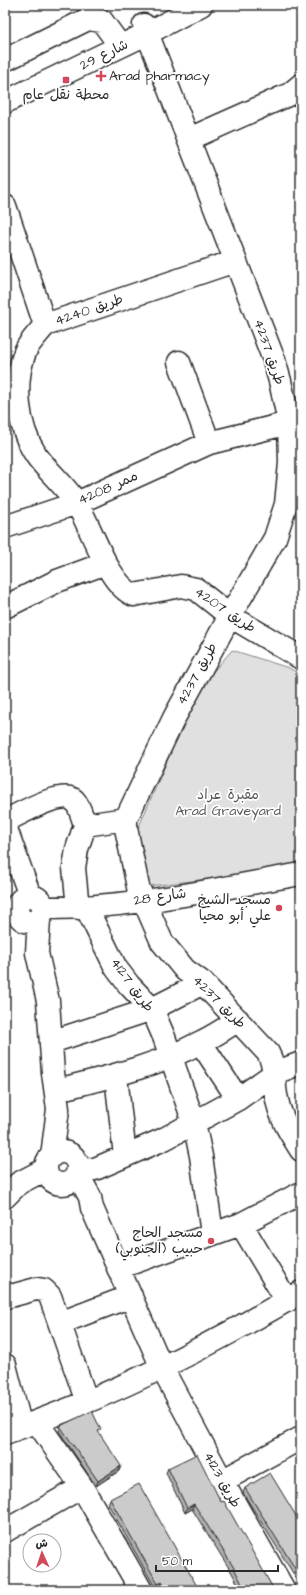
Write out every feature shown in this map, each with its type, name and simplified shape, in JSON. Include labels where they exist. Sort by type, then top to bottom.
[{"type":"street","name":"شارع 29","points":[[146,29],[182,5]]},
{"type":"street","name":"شارع 29","points":[[5,91],[201,5]]},
{"type":"street","points":[[5,60],[99,12],[114,44],[113,62],[107,69],[12,116],[5,116]]},
{"type":"street","name":"طريق 4237","points":[[146,29],[276,367],[295,421],[286,504],[275,538],[174,718],[126,819],[128,842],[138,887],[162,942],[185,970],[203,983],[268,1053],[274,1063],[276,1094],[284,1124],[301,1150]]},
{"type":"street","name":"شارع 29","points":[[5,102],[114,44]]},
{"type":"street","points":[[189,140],[290,94],[301,85]]},
{"type":"street","points":[[5,206],[45,325]]},
{"type":"street","name":"طريق 4240","points":[[77,503],[36,454],[25,431],[20,408],[19,386],[21,365],[26,350],[45,325],[235,261]]},
{"type":"street","points":[[179,362],[209,443]]},
{"type":"street","name":"ممر 4208","points":[[5,527],[77,503],[209,443],[295,421]]},
{"type":"street","name":"طريق 4207","points":[[77,503],[106,563],[120,587],[127,592],[134,595],[181,586],[188,586],[196,589],[230,616],[301,658]]},
{"type":"street","points":[[5,607],[57,581],[106,563]]},
{"type":"street","points":[[5,821],[27,810],[64,796],[72,799],[78,805],[85,825],[77,849],[74,868],[82,908]]},
{"type":"street","points":[[85,825],[126,819]]},
{"type":"street","points":[[5,826],[26,908],[30,944],[37,952],[48,1001],[53,1074],[58,1100],[65,1169]]},
{"type":"street","name":"شارع 28","points":[[26,908],[82,908],[144,900],[301,874]]},
{"type":"street","name":"طريق 4127","points":[[82,908],[116,968],[129,985],[152,1009],[194,1124],[202,1156],[212,1234]]},
{"type":"street","points":[[51,1042],[152,1009],[203,983]]},
{"type":"street","points":[[58,1100],[201,1043],[238,1020]]},
{"type":"street","points":[[201,1043],[238,1099]]},
{"type":"street","points":[[7,1196],[19,1183],[65,1169],[92,1170],[125,1156],[194,1124],[238,1099],[275,1073],[301,1063]]},
{"type":"street","points":[[116,1076],[125,1156]]},
{"type":"street","name":"طريق 4123","points":[[65,1169],[90,1197],[92,1208],[162,1368],[222,1481],[284,1590]]},
{"type":"street","points":[[118,1268],[241,1224],[301,1193]]},
{"type":"street","points":[[21,1427],[87,1402],[162,1368],[294,1297],[241,1224]]},
{"type":"street","points":[[6,1296],[30,1290],[44,1290],[50,1296],[87,1402]]},
{"type":"street","points":[[60,1323],[131,1296]]},
{"type":"street","points":[[5,1364],[21,1427],[82,1487],[141,1590]]},
{"type":"street","points":[[222,1481],[301,1438]]},
{"type":"street","points":[[5,1531],[82,1487]]},
{"type":"green space","name":"مقبرة عراد Arad Graveyard","points":[[232,650],[289,668],[301,675],[301,868],[141,887],[131,845],[198,689]]},
{"type":"building","points":[[92,1411],[101,1430],[98,1431],[121,1466],[98,1481],[60,1426]]},
{"type":"building","points":[[197,1454],[221,1502],[224,1501],[274,1590],[245,1590],[234,1568],[194,1504],[187,1508],[168,1468]]},
{"type":"building","points":[[270,1473],[301,1524],[301,1578],[245,1488]]},
{"type":"building","points":[[139,1484],[198,1588],[201,1586],[203,1590],[167,1590],[162,1581],[158,1584],[110,1499]]},
{"type":"place","name":"Arad pharmacy","points":[[101,76]]},
{"type":"place","name":"محطة نقل عام","points":[[66,80]]},
{"type":"place","name":"مسجد الشيخ علي أبو محيا","points":[[279,908]]},
{"type":"place","name":"مسجد الحاج حبيب (الجنوبي)","points":[[211,1241]]}]
